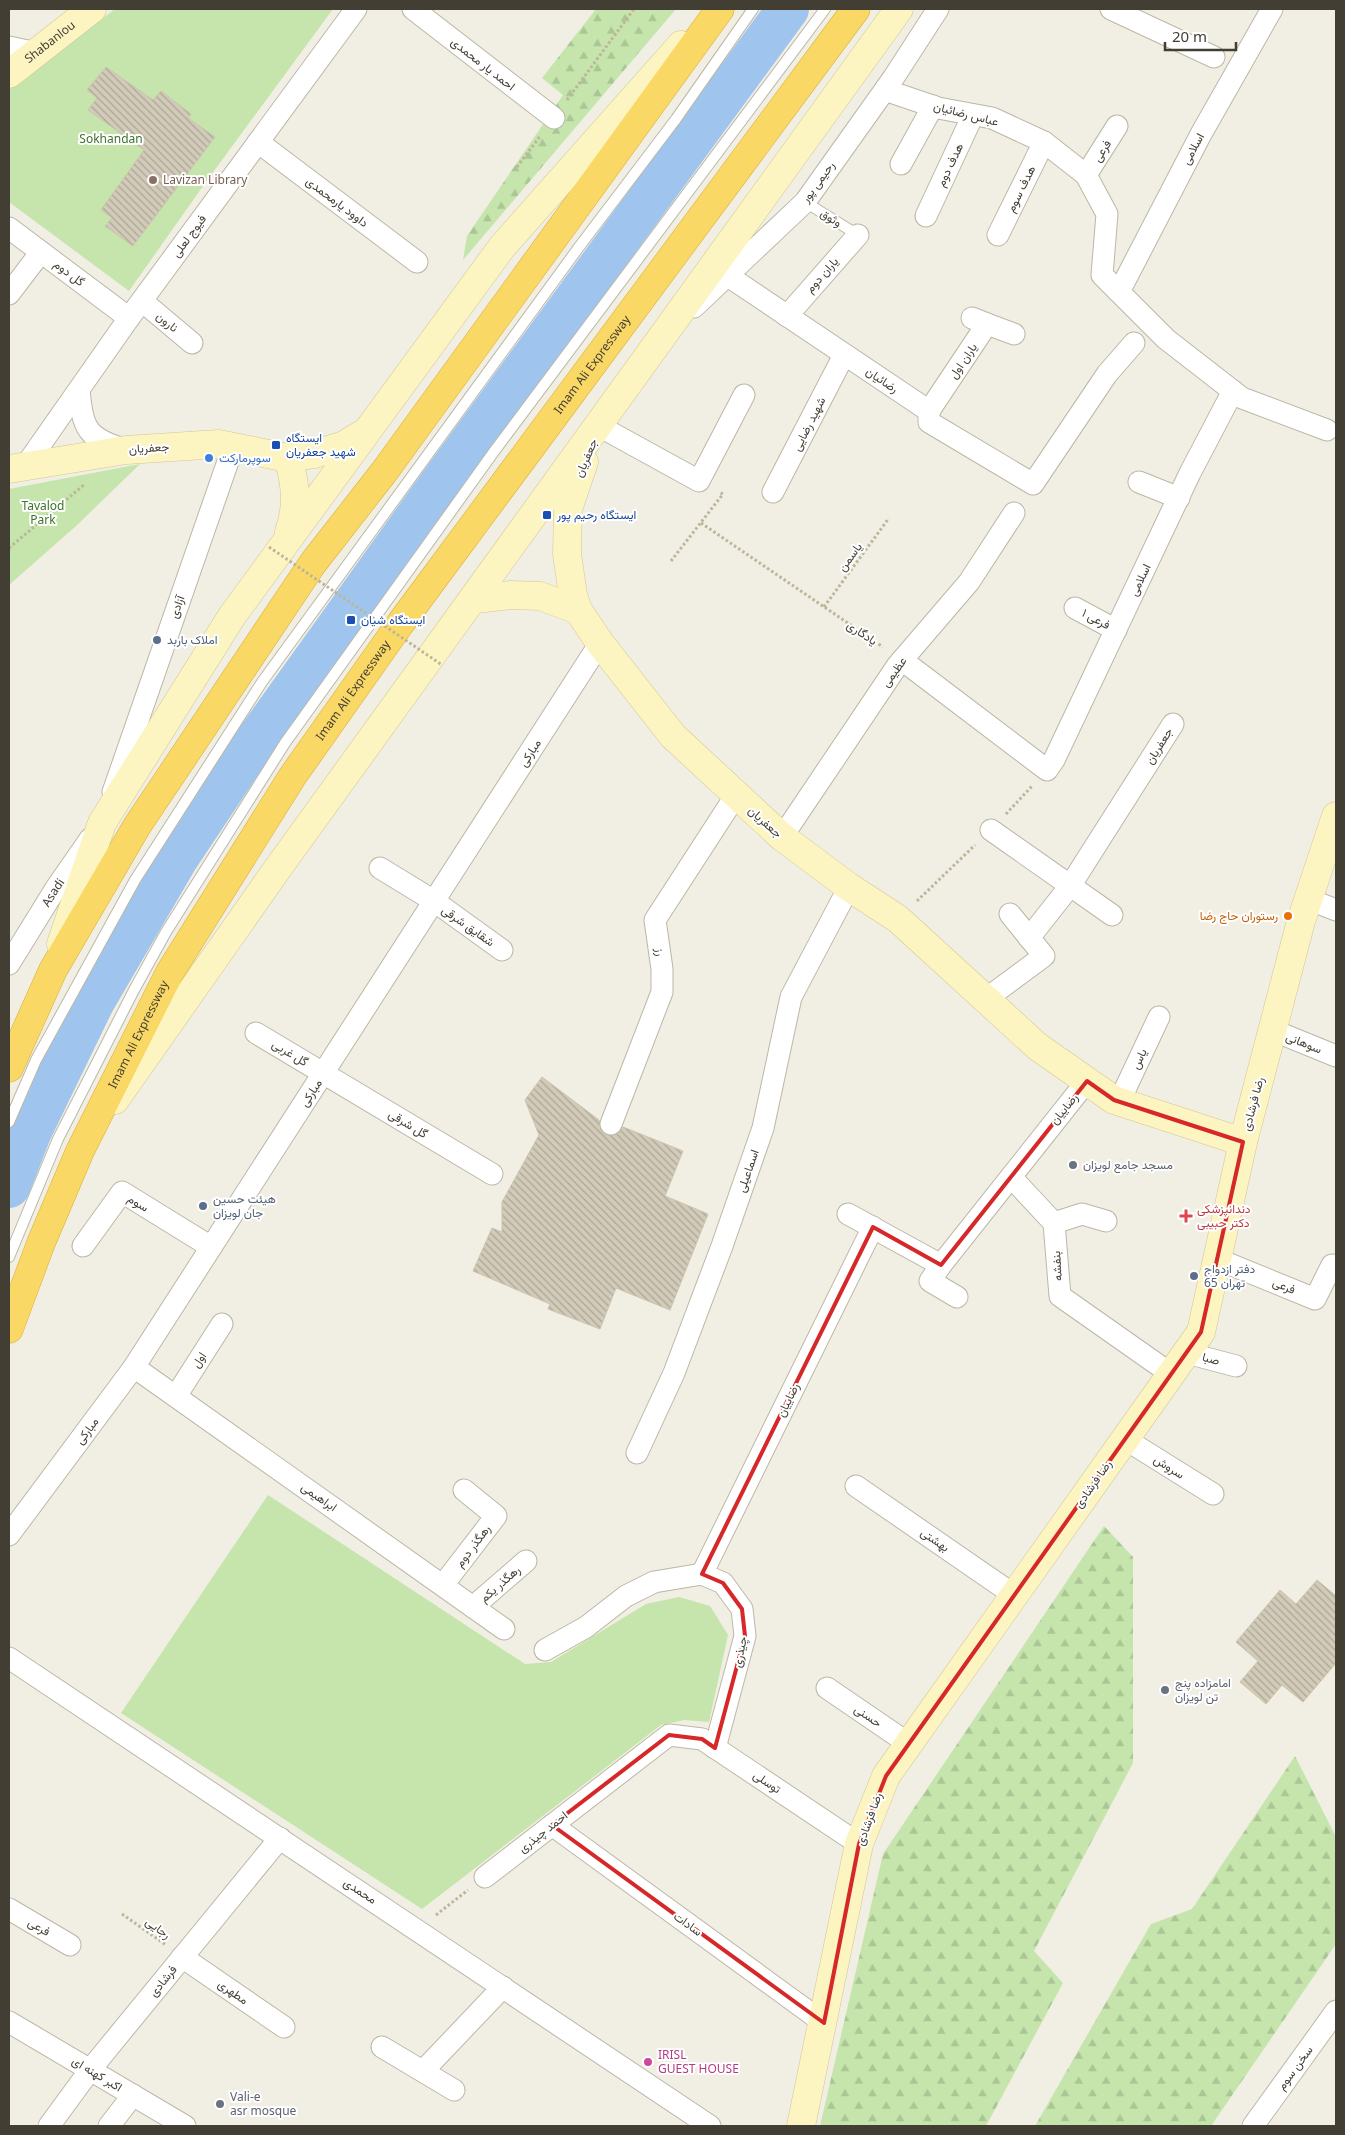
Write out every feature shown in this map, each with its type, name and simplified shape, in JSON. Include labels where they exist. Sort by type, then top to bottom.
[{"type":"highway","points":[[9,1068],[53,970],[137,826],[313,563],[390,464],[720,9]]},
{"type":"highway","name":"Imam Ali Expressway","points":[[9,1329],[41,1243],[80,1151],[170,972],[292,777],[417,600],[856,9]]},
{"type":"main road","name":"Shabanlou","points":[[9,74],[92,9]]},
{"type":"main road","points":[[277,544],[368,431],[502,246],[714,9]]},
{"type":"main road","points":[[80,1151],[278,868],[475,599],[899,9]]},
{"type":"main road","name":"جعفریان","points":[[600,426],[575,483],[568,509],[568,554],[573,595],[578,610],[600,643],[673,736],[782,838],[849,888],[898,919],[1038,1047],[1119,1102],[1242,1142]]},
{"type":"main road","name":"جعفریان","points":[[17,467],[126,450],[219,444],[288,458],[315,454],[344,446],[368,431]]},
{"type":"main road","points":[[53,970],[102,823],[295,516],[294,475],[288,458]]},
{"type":"main road","points":[[475,599],[512,595],[540,596],[578,610]]},
{"type":"main road","name":"رضا فرشادی","points":[[801,2126],[824,2023],[859,1844],[886,1776],[1201,1332],[1242,1142],[1308,899],[1336,816]]},
{"type":"street","name":"فیوج لعلی","points":[[17,467],[79,390],[135,310],[356,9]]},
{"type":"street","name":"احمد یار محمدی","points":[[413,9],[554,118]]},
{"type":"street","name":"رحیمی پور","points":[[668,331],[805,202],[885,90],[938,9]]},
{"type":"street","points":[[1111,9],[1214,57]]},
{"type":"street","name":"اسلامی","points":[[1119,292],[1201,134],[1272,9]]},
{"type":"street","points":[[9,47],[37,53]]},
{"type":"street","name":"عباس رضائیان","points":[[885,90],[932,106],[992,118],[1044,142],[1086,176],[1107,214],[1102,275],[1166,340],[1242,398],[1327,430]]},
{"type":"street","points":[[901,164],[932,106]]},
{"type":"street","name":"هدف دوم","points":[[926,216],[973,115]]},
{"type":"street","name":"فرعی","points":[[1086,176],[1117,126]]},
{"type":"street","name":"داوود یارمحمدی","points":[[258,142],[417,262]]},
{"type":"street","name":"هدف سوم","points":[[998,235],[1044,142]]},
{"type":"street","name":"گل دوم","points":[[9,228],[41,252],[135,310]]},
{"type":"street","name":"یاران دوم","points":[[787,316],[858,235]]},
{"type":"street","points":[[9,294],[41,252]]},
{"type":"street","name":"رضائیان","points":[[728,276],[929,411],[929,422],[1032,484],[1107,374],[1134,343]]},
{"type":"street","name":"نارون","points":[[135,310],[192,343]]},
{"type":"street","name":"یاران اول","points":[[929,411],[979,321],[1014,334]]},
{"type":"street","name":"شهید رضایی","points":[[773,492],[844,355]]},
{"type":"street","points":[[79,390],[81,416],[88,430],[101,442],[126,450]]},
{"type":"street","name":"اسلامی","points":[[902,660],[1047,770],[1054,760],[1232,391]]},
{"type":"street","points":[[600,426],[698,481],[744,395]]},
{"type":"street","name":"آزادی","points":[[102,823],[233,447]]},
{"type":"street","points":[[1139,482],[1179,498]]},
{"type":"street","name":"عظیمی","points":[[782,838],[902,660],[969,582],[1014,513]]},
{"type":"street","name":"فرعی ۱","points":[[1075,608],[1116,630]]},
{"type":"street","name":"مبارکی","points":[[9,1535],[134,1367],[600,643]]},
{"type":"street","name":"جعفریان","points":[[1029,938],[1070,886],[1173,724]]},
{"type":"street","name":"رز","points":[[611,1124],[662,992],[662,969],[656,920],[736,795]]},
{"type":"street","name":"Asadi","points":[[9,964],[56,888],[102,823]]},
{"type":"street","points":[[991,830],[1112,915]]},
{"type":"street","name":"شقایق شرقی","points":[[380,868],[434,901],[502,950]]},
{"type":"street","name":"اسماعیلی","points":[[637,1453],[677,1364],[722,1246],[763,1128],[791,997],[849,888]]},
{"type":"street","points":[[1308,899],[1336,910]]},
{"type":"street","points":[[986,1000],[1044,956],[1010,914]]},
{"type":"street","name":"یاس","points":[[1119,1102],[1159,1017]]},
{"type":"street","name":"سوهانی","points":[[1272,1030],[1336,1056]]},
{"type":"street","name":"گل غربی","points":[[256,1033],[323,1074]]},
{"type":"street","name":"گل شرقی","points":[[323,1074],[492,1174]]},
{"type":"street","name":"رضاییان","points":[[957,1297],[930,1282],[941,1265],[1086,1081]]},
{"type":"street","points":[[1010,1177],[1054,1224],[1082,1214],[1106,1221]]},
{"type":"street","name":"سوم","points":[[83,1246],[122,1192],[212,1247]]},
{"type":"street","points":[[848,1214],[941,1265]]},
{"type":"street","name":"بنفشه","points":[[1054,1224],[1060,1296],[1171,1374]]},
{"type":"street","name":"رضاییان","points":[[702,1574],[873,1227]]},
{"type":"street","name":"فرعی","points":[[1217,1259],[1315,1299],[1332,1265]]},
{"type":"street","name":"اول","points":[[176,1396],[222,1324]]},
{"type":"street","name":"صبا","points":[[1186,1352],[1236,1366]]},
{"type":"street","name":"ابراهیمی","points":[[134,1367],[504,1628]]},
{"type":"street","name":"سروش","points":[[1125,1439],[1213,1494]]},
{"type":"street","name":"بهشتی","points":[[856,1486],[1014,1595]]},
{"type":"street","name":"رهگذر دوم","points":[[443,1585],[496,1516],[464,1490]]},
{"type":"street","name":"رهگذر یکم","points":[[473,1607],[526,1561]]},
{"type":"street","points":[[546,1650],[586,1627],[626,1596],[647,1586],[675,1577],[702,1574]]},
{"type":"street","name":"چیذری","points":[[702,1574],[723,1583],[742,1609],[746,1636],[715,1748]]},
{"type":"street","name":"محمدی","points":[[9,1658],[418,1929],[710,2126]]},
{"type":"street","name":"حسنی","points":[[827,1688],[908,1744]]},
{"type":"street","name":"توسلی","points":[[669,1734],[702,1739],[859,1844]]},
{"type":"street","name":"احمد چیذری","points":[[485,1877],[669,1734]]},
{"type":"street","name":"سادات","points":[[552,1825],[824,2023]]},
{"type":"street","name":"فرشادی","points":[[49,2126],[90,2070],[280,1838]]},
{"type":"street","name":"فرعی","points":[[9,1909],[70,1945]]},
{"type":"street","name":"مطهری","points":[[182,1957],[284,2027]]},
{"type":"street","points":[[424,2071],[503,1987]]},
{"type":"street","name":"سخن سوم","points":[[1253,2126],[1336,2010]]},
{"type":"street","name":"اکبر کهنه ای","points":[[9,2022],[185,2126]]},
{"type":"street","points":[[382,2048],[454,2090]]},
{"type":"street","points":[[109,2126],[133,2095]]},
{"type":"lane","points":[[9,1122],[36,1060],[135,880],[262,682],[579,247],[664,134],[753,9]]},
{"type":"lane","points":[[9,1257],[58,1139],[134,990],[166,932],[285,743],[493,453],[825,9]]},
{"type":"lane","name":"وثوق","points":[[805,202],[858,235]]},
{"type":"path","points":[[517,167],[634,9]]},
{"type":"path","points":[[9,548],[89,481]]},
{"type":"path","points":[[671,561],[723,494]]},
{"type":"path","name":"یاسمن","points":[[824,607],[889,518]]},
{"type":"path","name":"یادگاری","points":[[702,523],[902,660]]},
{"type":"path","points":[[277,544],[442,665]]},
{"type":"path","points":[[418,1929],[485,1877]]},
{"type":"path","name":"رجایی","points":[[122,1914],[182,1957]]},
{"type":"highlighted area","points":[[1087,1081],[1114,1100],[1243,1142],[1201,1332],[886,1776],[859,1844],[824,2023],[552,1825],[669,1735],[702,1739],[715,1748],[745,1636],[742,1609],[723,1583],[702,1574],[873,1227],[941,1265]]},
{"type":"green space","name":"Sokhandan","points":[[115,9],[333,9],[208,179],[129,291],[9,202],[9,90]]},
{"type":"green space","points":[[596,9],[676,9],[463,260],[467,236],[563,95],[542,78]]},
{"type":"green space","name":"Tavalod Park","points":[[140,464],[76,526],[9,585],[9,489]]},
{"type":"green space","points":[[268,1495],[525,1664],[551,1662],[646,1604],[679,1597],[710,1606],[728,1635],[709,1722],[684,1720],[661,1725],[422,1909],[121,1713]]},
{"type":"green space","points":[[1104,1526],[1133,1557],[1133,1763],[1034,1951],[1063,1983],[986,2126],[820,2126],[883,1854]]},
{"type":"green space","points":[[1295,1756],[1336,1837],[1336,1944],[1211,2126],[1035,2126],[1151,1924],[1192,1909]]},
{"type":"building","name":"Lavizan Library","points":[[106,67],[153,100],[161,91],[191,114],[188,118],[215,137],[133,246],[105,226],[112,218],[101,210],[144,150],[88,110],[97,98],[87,90]]},
{"type":"building","points":[[542,1077],[599,1120],[601,1131],[606,1135],[618,1134],[623,1127],[683,1151],[665,1196],[708,1214],[670,1310],[616,1288],[600,1329],[548,1309],[550,1304],[473,1271],[492,1228],[502,1232],[502,1202],[539,1135],[525,1100]]},
{"type":"building","points":[[1317,1580],[1336,1596],[1336,1663],[1303,1702],[1282,1685],[1266,1704],[1240,1682],[1258,1661],[1236,1642],[1280,1590],[1296,1604]]},
{"type":"waterway","points":[[9,1187],[31,1131],[93,1003],[177,859],[252,746],[437,488],[788,9]]},
{"type":"place","name":"Lavizan Library","points":[[153,180]]},
{"type":"place","name":"ایستگاه شهید جعفریان","points":[[276,445]]},
{"type":"place","name":"سوپرمارکت","points":[[209,458]]},
{"type":"place","name":"ایستگاه رحیم پور","points":[[547,515]]},
{"type":"place","name":"ایستگاه شیان","points":[[351,620]]},
{"type":"place","name":"املاک باربد","points":[[157,640]]},
{"type":"place","name":"رستوران حاج رضا","points":[[1288,916]]},
{"type":"place","name":"مسجد جامع لویزان","points":[[1073,1165]]},
{"type":"place","name":"هیئت حسین جان لویزان","points":[[203,1206]]},
{"type":"place","name":"دندانپزشکی دکتر حبیبی","points":[[1186,1216]]},
{"type":"place","name":"دفتر ازدواج 65 تهران","points":[[1194,1276]]},
{"type":"place","name":"امامزاده پنج تن لویزان","points":[[1165,1690]]},
{"type":"place","name":"IRISL GUEST HOUSE","points":[[648,2062]]},
{"type":"place","name":"Vali-e asr mosque","points":[[220,2104]]}]
